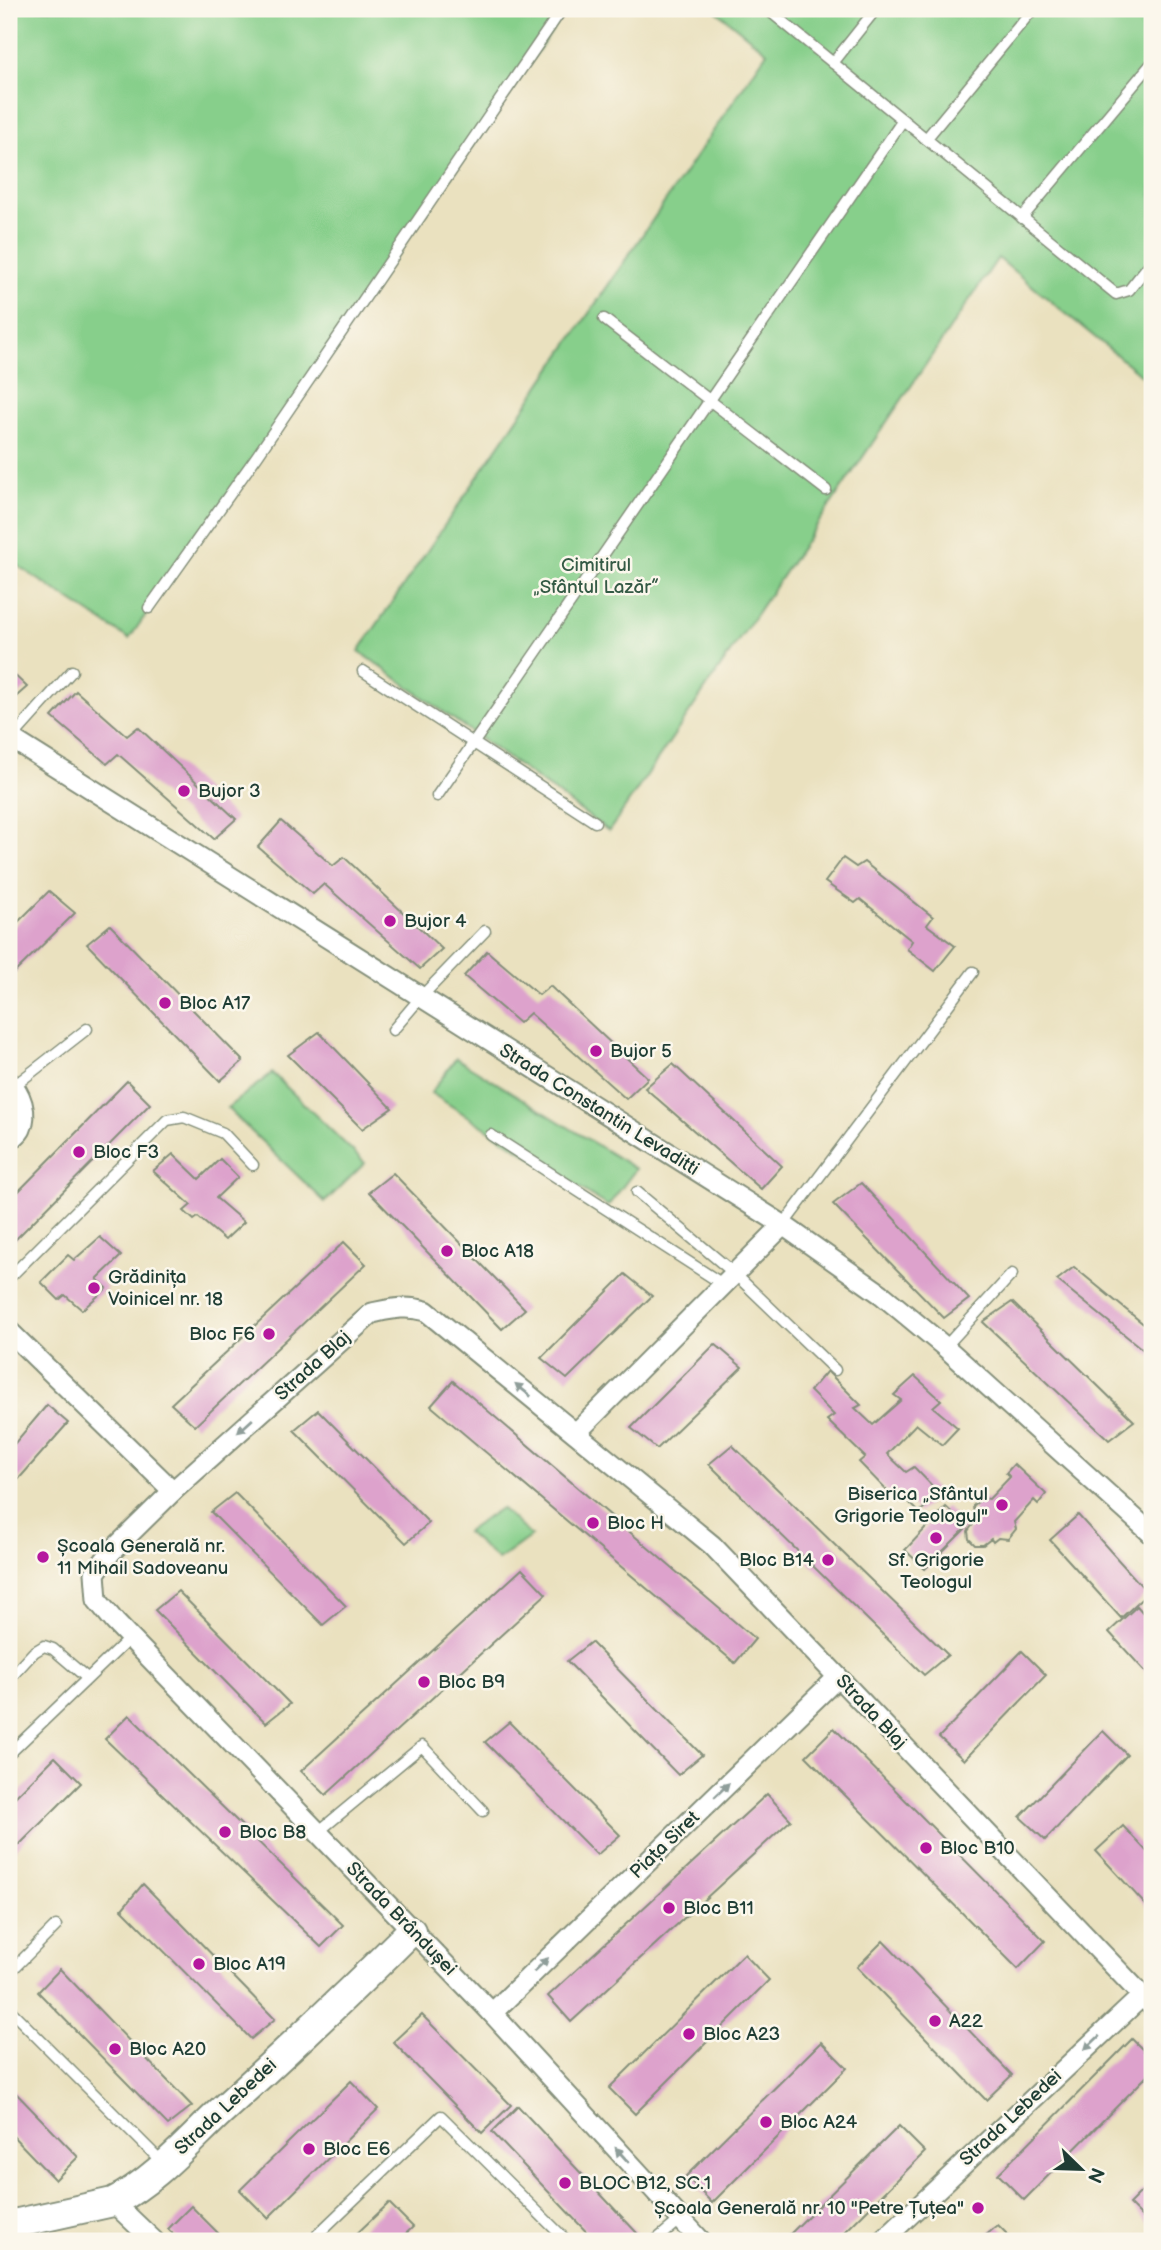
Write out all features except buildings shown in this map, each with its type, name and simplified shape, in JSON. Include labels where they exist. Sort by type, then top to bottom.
[{"type":"street","name":"Strada Constantin Levaditti","points":[[10,738],[783,1225],[881,1294],[945,1347],[1152,1534]]},
{"type":"street","points":[[9,1142],[21,1130],[23,1107],[11,1084]]},
{"type":"street","points":[[576,1433],[783,1225]]},
{"type":"street","name":"Strada Blaj","points":[[97,1600],[95,1573],[102,1561],[173,1491],[372,1313],[413,1307],[426,1311],[712,1545],[1147,2002]]},
{"type":"street","points":[[9,1331],[173,1491]]},
{"type":"street","name":"Strada Brândușei","points":[[97,1600],[107,1614],[492,2013],[701,2241]]},
{"type":"street","name":"Piața Siret","points":[[492,2013],[838,1677]]},
{"type":"street","name":"Strada Lebedei","points":[[9,2225],[113,2202],[125,2196],[164,2165],[411,1931]]},
{"type":"street","name":"Strada Lebedei","points":[[883,2241],[1147,2002]]},
{"type":"street","points":[[113,2202],[154,2241]]},
{"type":"lane","points":[[149,608],[265,444],[562,9]]},
{"type":"lane","points":[[767,9],[1116,294],[1129,289],[1152,261]]},
{"type":"lane","points":[[833,63],[876,9]]},
{"type":"lane","points":[[926,139],[1033,9]]},
{"type":"lane","points":[[1022,218],[1152,63]]},
{"type":"lane","points":[[437,796],[904,120]]},
{"type":"lane","points":[[604,319],[826,490]]},
{"type":"lane","points":[[10,738],[72,671]]},
{"type":"lane","points":[[363,671],[595,822]]},
{"type":"lane","points":[[393,1030],[485,931]]},
{"type":"lane","points":[[783,1225],[973,972]]},
{"type":"lane","points":[[11,1084],[87,1029]]},
{"type":"lane","points":[[9,1278],[167,1120],[184,1117],[223,1133],[253,1165]]},
{"type":"lane","points":[[491,1135],[729,1279]]},
{"type":"lane","points":[[637,1192],[729,1279],[835,1370]]},
{"type":"lane","points":[[945,1347],[1012,1274]]},
{"type":"lane","points":[[9,1754],[131,1637]]},
{"type":"lane","points":[[9,1679],[34,1652],[44,1646],[53,1649],[87,1678]]},
{"type":"lane","points":[[318,1832],[422,1745],[483,1811]]},
{"type":"lane","points":[[9,1973],[56,1926]]},
{"type":"lane","points":[[9,2003],[11,2011],[164,2165]]},
{"type":"lane","points":[[318,2234],[441,2116],[567,2241]]},
{"type":"lane","points":[[655,2241],[680,2220]]},
{"type":"green space","points":[[9,9],[567,9],[129,639],[9,560]]},
{"type":"green space","name":"Cimitirul „Sfântul Lazăr”","points":[[714,9],[1152,9],[1152,384],[998,258],[609,831],[359,651],[767,52]]},
{"type":"green space","points":[[456,1058],[636,1169],[608,1206],[431,1093]]},
{"type":"green space","points":[[272,1073],[365,1163],[325,1202],[227,1108]]},
{"type":"green space","points":[[501,1508],[531,1536],[498,1560],[466,1532]]},
{"type":"place","name":"Bujor 3","points":[[184,791]]},
{"type":"place","name":"Bujor 4","points":[[390,921]]},
{"type":"place","name":"Bloc A17","points":[[165,1003]]},
{"type":"place","name":"Bujor 5","points":[[596,1051]]},
{"type":"place","name":"Bloc F3","points":[[79,1152]]},
{"type":"place","name":"Bloc A18","points":[[447,1251]]},
{"type":"place","name":"Grădinița Voinicel nr. 18","points":[[94,1288]]},
{"type":"place","name":"Bloc F6","points":[[269,1334]]},
{"type":"place","name":"Biserica „Sfântul Grigorie Teologul\"","points":[[1002,1505]]},
{"type":"place","name":"Bloc H","points":[[593,1523]]},
{"type":"place","name":"Sf. Grigorie Teologul","points":[[936,1538]]},
{"type":"place","name":"Școala Generală nr. 11 Mihail Sadoveanu","points":[[43,1557]]},
{"type":"place","name":"Bloc B14","points":[[828,1560]]},
{"type":"place","name":"Bloc B9","points":[[424,1682]]},
{"type":"place","name":"Bloc B8","points":[[225,1832]]},
{"type":"place","name":"Bloc B10","points":[[926,1848]]},
{"type":"place","name":"Bloc B11","points":[[669,1908]]},
{"type":"place","name":"Bloc A19","points":[[199,1964]]},
{"type":"place","name":"A22","points":[[935,2021]]},
{"type":"place","name":"Bloc A23","points":[[689,2034]]},
{"type":"place","name":"Bloc A20","points":[[115,2049]]},
{"type":"place","name":"Bloc A24","points":[[766,2122]]},
{"type":"place","name":"Bloc E6","points":[[309,2149]]},
{"type":"place","name":"BLOC B12, SC.1","points":[[565,2183]]},
{"type":"place","name":"Școala Generală nr. 10 \"Petre Țuțea\"","points":[[978,2208]]}]
